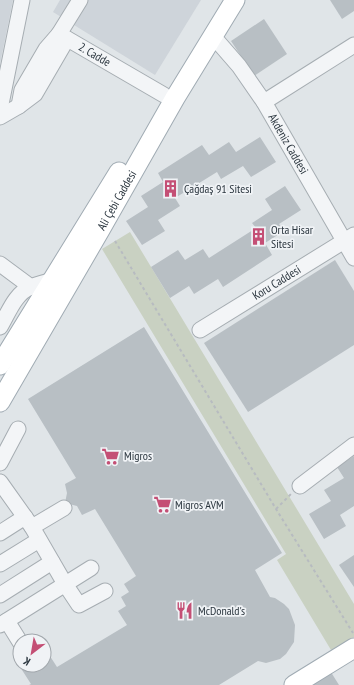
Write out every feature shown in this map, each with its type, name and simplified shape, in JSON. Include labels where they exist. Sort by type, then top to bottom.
[{"type":"main road","name":"Ali Çebi Caddesi","points":[[0,402],[8,356],[221,0]]},
{"type":"main road","name":"Ali Çebi Caddesi","points":[[8,356],[100,230],[175,98],[235,0]]},
{"type":"main road","points":[[294,685],[354,648]]},
{"type":"street","points":[[0,109],[22,0]]},
{"type":"street","points":[[0,117],[19,106],[22,90],[46,49],[63,37],[80,0]]},
{"type":"street","name":"2. Cadde","points":[[63,37],[164,95]]},
{"type":"street","name":"Akdeniz Caddesi","points":[[212,37],[219,42],[239,66],[264,102],[349,238],[354,258]]},
{"type":"street","points":[[264,102],[354,45]]},
{"type":"street","name":"Koru Caddesi","points":[[200,330],[349,238]]},
{"type":"street","points":[[0,264],[31,287]]},
{"type":"street","points":[[0,327],[16,299],[24,291],[55,278]]},
{"type":"street","points":[[0,463],[18,428]]},
{"type":"street","points":[[300,486],[354,445]]},
{"type":"street","points":[[0,482],[5,500],[28,522],[79,605],[105,591]]},
{"type":"street","points":[[0,533],[64,508]]},
{"type":"street","points":[[0,564],[39,540]]},
{"type":"street","points":[[0,595],[52,562]]},
{"type":"street","points":[[12,633],[4,623],[91,568]]},
{"type":"path","points":[[115,241],[276,509],[354,634]]},
{"type":"path","points":[[276,509],[300,486]]},
{"type":"shaded area","points":[[0,0],[13,0],[0,64]]},
{"type":"shaded area","points":[[60,0],[201,0],[155,75],[53,12]]},
{"type":"green space","points":[[130,232],[354,604],[354,637],[331,650],[277,560],[286,554],[102,249]]},
{"type":"building","points":[[330,0],[354,0],[354,11],[342,19]]},
{"type":"building","points":[[264,19],[287,54],[254,76],[231,41]]},
{"type":"building","name":"Çağdaş 91 Sitesi","points":[[260,137],[276,162],[251,177],[243,166],[221,179],[217,172],[175,198],[180,206],[158,220],[165,231],[142,245],[126,221],[148,207],[141,196],[163,182],[158,173],[202,145],[209,155],[229,142],[236,152]]},
{"type":"building","name":"Orta Hisar Sitesi","points":[[285,186],[301,210],[279,224],[284,231],[265,243],[272,255],[223,287],[218,279],[194,294],[189,286],[170,298],[151,267],[178,250],[185,260],[203,249],[209,258],[256,228],[252,223],[272,210],[265,199]]},
{"type":"building","points":[[335,260],[354,291],[354,345],[248,412],[204,343]]},
{"type":"building","name":"Migros AVM","points":[[144,327],[282,553],[255,570],[270,597],[275,598],[289,609],[295,625],[294,642],[286,654],[280,659],[266,663],[258,661],[219,685],[29,685],[31,684],[24,673],[52,673],[52,659],[57,667],[127,625],[118,611],[126,606],[121,597],[129,592],[124,584],[136,576],[95,509],[82,515],[77,506],[65,503],[67,493],[65,484],[76,478],[28,399]]},
{"type":"building","points":[[354,456],[354,506],[340,515],[346,526],[324,539],[309,514],[331,501],[324,490],[344,478],[337,467]]},
{"type":"building","points":[[354,555],[354,587],[339,565]]},
{"type":"building","points":[[329,669],[339,685],[303,685]]},
{"type":"place","name":"Çağdaş 91 Sitesi","points":[[171,189]]},
{"type":"place","name":"Orta Hisar Sitesi","points":[[258,237]]},
{"type":"place","name":"Migros","points":[[111,456]]},
{"type":"place","name":"Migros AVM","points":[[162,505]]},
{"type":"place","name":"McDonald's","points":[[185,611]]}]
